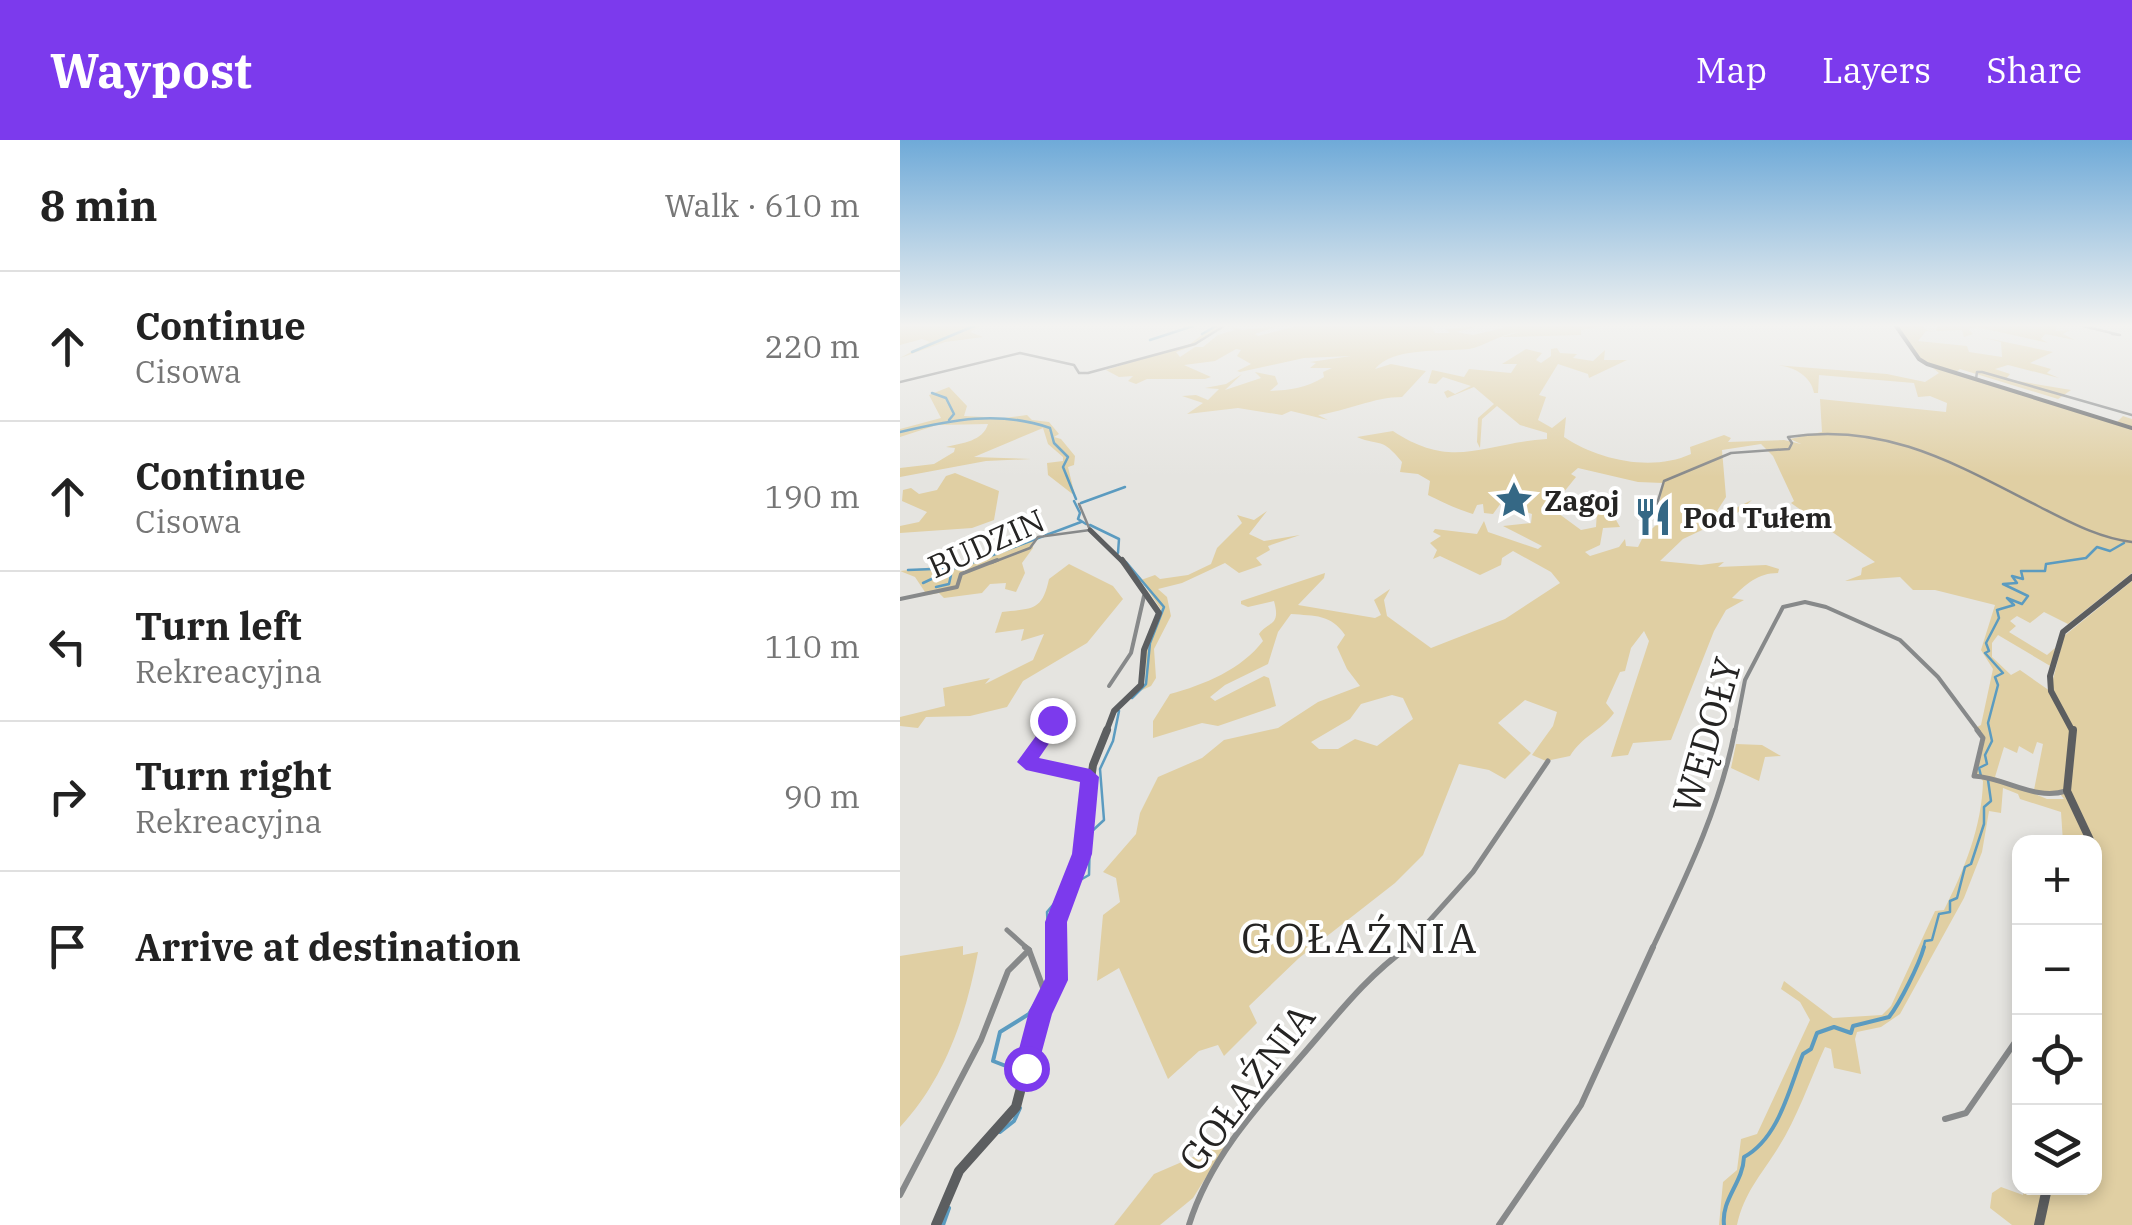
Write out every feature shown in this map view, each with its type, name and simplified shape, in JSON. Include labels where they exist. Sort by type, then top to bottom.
[{"type":"street","points":[[1968,377],[2132,428]]},
{"type":"street","points":[[1998,377],[2132,415]]},
{"type":"street","points":[[1657,504],[1664,481],[1680,473],[1731,453],[1789,448],[1790,436],[1820,431],[1901,441],[2088,530],[2132,542]]},
{"type":"street","points":[[936,1225],[959,1171],[1016,1107],[1046,992],[1059,966],[1056,922],[1082,854],[1090,777],[1114,712],[1144,678],[1144,650],[1159,612],[1148,592],[1101,536],[1090,530],[1079,504]]},
{"type":"street","name":"BUDZIN","points":[[900,598],[958,587],[962,574],[1030,548],[1038,537],[1090,530]]},
{"type":"street","points":[[2087,835],[2065,796],[2074,736],[2071,722],[2049,685],[2058,639],[2078,618],[2132,577]]},
{"type":"street","points":[[1109,686],[1131,654],[1140,604],[1148,592]]},
{"type":"street","name":"WĘDOŁY","points":[[1499,1225],[1531,1174],[1550,1155],[1593,1085],[1600,1060],[1704,838],[1728,766],[1745,680],[1783,607],[1798,602],[1826,607],[1900,640],[1938,677],[1983,738],[1974,776],[1996,776],[2048,798],[2065,796]]},
{"type":"street","points":[[1040,718],[1052,720],[1053,726],[1026,762],[1090,777]]},
{"type":"street","name":"GOŁAŹNIA","points":[[1190,1225],[1200,1190],[1236,1133],[1374,972],[1410,945],[1473,872],[1548,760]]},
{"type":"street","points":[[1007,930],[1029,950],[1046,992]]},
{"type":"street","points":[[900,1195],[981,1040],[1008,971],[1029,950]]},
{"type":"street","points":[[1945,1118],[1972,1108],[2012,1047]]},
{"type":"street","points":[[2039,1225],[2045,1195]]},
{"type":"shaded area","points":[[1132,377],[1211,377],[1147,379],[1136,384],[1128,381]]},
{"type":"shaded area","points":[[1238,377],[1225,390],[1260,377],[1275,377],[1278,384],[1270,391],[1298,388],[1324,377],[1421,377],[1402,397],[1318,415],[1328,420],[1291,411],[1282,415],[1238,408],[1187,414],[1203,403],[1182,396],[1196,395],[1208,400],[1219,389],[1205,388],[1226,384]]},
{"type":"shaded area","points":[[1430,377],[1550,377],[1539,395],[1546,397],[1538,420],[1552,428],[1566,417],[1564,437],[1593,452],[1643,463],[1691,454],[1690,447],[1724,435],[1731,438],[1728,442],[1784,440],[1801,444],[1790,439],[1822,432],[1820,399],[1946,412],[1947,403],[1930,396],[1918,397],[1914,383],[1838,377],[1900,377],[1925,382],[1933,377],[1971,377],[2116,423],[2123,416],[2132,419],[2132,573],[2068,624],[2044,612],[2030,623],[2017,616],[2010,621],[2016,626],[2009,632],[2047,655],[2055,648],[2052,667],[1998,635],[1992,643],[1992,657],[2011,675],[2020,670],[2050,691],[2064,636],[2132,581],[2132,1225],[2012,1225],[1990,1208],[1992,1193],[2001,1187],[2012,1191],[2012,1195],[2102,1195],[2102,835],[2063,835],[2061,812],[2020,799],[2018,794],[2003,788],[2001,813],[1989,811],[1982,852],[1964,898],[1900,1014],[1881,1027],[1857,1032],[1861,1074],[1834,1068],[1831,1049],[1825,1047],[1791,1124],[1749,1194],[1737,1225],[1719,1225],[1723,1182],[1737,1170],[1741,1139],[1757,1134],[1810,1020],[1800,1002],[1781,989],[1784,981],[1833,1018],[1882,1015],[1891,1006],[1935,911],[1944,910],[1965,864],[1979,815],[1983,781],[1975,772],[1985,739],[1977,727],[1981,725],[1993,669],[1981,650],[1995,605],[1935,590],[1913,590],[1900,577],[1845,581],[1861,575],[1862,568],[1875,562],[1791,503],[1794,501],[1773,456],[1761,444],[1722,450],[1726,497],[1717,511],[1723,514],[1752,500],[1736,514],[1683,539],[1660,561],[1701,565],[1724,562],[1718,567],[1766,565],[1779,569],[1778,573],[1753,580],[1732,598],[1744,600],[1726,610],[1714,631],[1671,740],[1633,743],[1628,755],[1611,757],[1649,641],[1644,631],[1631,648],[1625,671],[1620,672],[1606,703],[1614,713],[1570,756],[1546,761],[1532,755],[1553,726],[1557,712],[1525,700],[1498,723],[1531,753],[1505,779],[1489,770],[1459,764],[1423,855],[1395,883],[1299,958],[1249,1006],[1257,1023],[1224,1056],[1218,1045],[1199,1051],[1168,1079],[1119,968],[1097,981],[1103,915],[1120,902],[1116,878],[1103,872],[1136,834],[1140,813],[1158,777],[1202,758],[1224,740],[1278,728],[1318,702],[1360,686],[1337,647],[1345,635],[1340,628],[1322,617],[1291,614],[1278,632],[1268,664],[1225,685],[1210,697],[1215,701],[1264,676],[1269,678],[1276,706],[1218,726],[1202,723],[1153,738],[1153,721],[1170,694],[1221,675],[1263,641],[1259,634],[1275,619],[1274,601],[1248,607],[1241,601],[1325,573],[1298,605],[1375,618],[1381,615],[1374,600],[1390,589],[1384,600],[1387,616],[1431,648],[1505,619],[1560,583],[1551,572],[1513,551],[1502,558],[1501,565],[1480,575],[1440,556],[1433,559],[1437,550],[1430,543],[1441,536],[1433,532],[1435,529],[1477,534],[1484,521],[1488,532],[1538,549],[1542,546],[1503,526],[1531,523],[1532,514],[1501,503],[1493,514],[1484,513],[1483,504],[1477,505],[1473,514],[1450,505],[1428,495],[1430,481],[1418,474],[1400,472],[1402,462],[1389,449],[1357,437],[1393,431],[1433,450],[1451,452],[1547,439],[1547,433],[1520,425],[1497,406],[1482,419],[1480,448],[1478,418],[1494,404],[1474,387],[1447,398],[1444,392],[1448,390],[1455,394],[1471,386],[1443,377],[1436,384],[1428,383]],"holes":[[[1578,468],[1638,482],[1663,483],[1659,505],[1666,516],[1638,547],[1626,546],[1625,539],[1619,547],[1590,556],[1585,552],[1600,545],[1603,528],[1620,527],[1616,520],[1609,519],[1604,507],[1597,511],[1596,527],[1581,530],[1551,508],[1576,477],[1571,474]],[[1392,695],[1403,698],[1413,719],[1377,746],[1355,739],[1338,749],[1319,749],[1311,742],[1350,719],[1361,704]],[[2037,742],[2043,744],[2034,790],[2048,796],[2060,794],[2064,799],[2047,799],[1995,777],[2004,747],[2017,753],[2019,746],[2033,754]]]},
{"type":"shaded area","points":[[1804,377],[1819,377],[1818,393]]},
{"type":"shaded area","points":[[1985,377],[2008,377],[2006,379],[2071,390],[2058,399]]},
{"type":"shaded area","points":[[949,387],[967,406],[964,416],[1027,415],[1032,420],[1049,422],[1059,434],[1054,437],[1061,439],[1075,456],[1074,465],[1068,467],[1075,496],[1048,475],[1047,463],[1063,461],[1063,457],[1048,444],[1043,428],[974,457],[1031,459],[986,461],[900,477],[900,468],[934,464],[954,452],[955,448],[946,447],[972,440],[985,430],[988,424],[937,425],[900,437],[900,429],[941,418],[929,395]]},
{"type":"shaded area","points":[[955,473],[999,491],[994,520],[972,528],[900,533],[900,526],[919,522],[927,512],[902,501],[903,490],[911,488],[919,494],[937,490],[946,476]]},
{"type":"shaded area","points":[[1267,511],[1249,534],[1264,541],[1300,535],[1268,546],[1270,550],[1256,558],[1262,565],[1239,573],[1225,563],[1182,583],[1158,589],[1167,597],[1171,616],[1154,649],[1156,678],[1151,686],[1138,692],[1145,683],[1146,653],[1162,611],[1141,580],[1155,575],[1160,579],[1188,575],[1211,564],[1217,548],[1242,523],[1237,515],[1254,520]]},
{"type":"shaded area","points":[[1032,535],[1033,548],[1022,563],[1025,573],[1016,592],[1005,589],[1006,583],[990,584],[982,593],[944,598],[939,593],[927,595],[915,577],[900,571],[951,565],[971,559],[997,543]]},
{"type":"shaded area","points":[[1069,564],[1113,586],[1123,599],[1087,643],[1023,681],[1007,707],[970,716],[926,717],[918,728],[900,726],[900,717],[945,706],[943,688],[990,678],[985,684],[1033,660],[1044,634],[1021,641],[1024,629],[995,633],[1002,612],[1039,603],[1049,579]]},
{"type":"shaded area","points":[[1736,744],[1762,745],[1781,756],[1765,757],[1759,781],[1731,768]]},
{"type":"shaded area","points":[[963,946],[963,955],[978,952],[960,1023],[929,1088],[900,1127],[900,956]]},
{"type":"shaded area","points":[[1228,1142],[1193,1198],[1160,1225],[1114,1225],[1154,1174]]},
{"type":"waterway","points":[[932,393],[946,398],[954,414],[949,420]]},
{"type":"waterway","points":[[900,432],[994,418],[1050,428],[1054,443],[1068,457],[1063,467],[1076,499]]},
{"type":"waterway","points":[[1081,503],[1125,487]]},
{"type":"waterway","points":[[1074,501],[1080,513],[1078,519],[1086,524]]},
{"type":"waterway","points":[[908,570],[958,568],[1081,522]]},
{"type":"waterway","points":[[1090,525],[1119,539],[1118,553]]},
{"type":"waterway","points":[[1981,776],[1979,768],[1987,764],[1985,755],[1992,741],[1988,723],[1998,685],[1995,677],[2003,673],[1985,653],[1989,651],[1986,643],[1999,618],[1997,610],[2014,605],[2007,598],[2022,604],[2028,596],[2003,584],[2017,583],[2012,576],[2023,579],[2021,571],[2045,571],[2046,564],[2086,558],[2097,547],[2110,551],[2124,543]]},
{"type":"waterway","points":[[1126,562],[1164,607],[1150,643],[1146,684],[1132,698]]},
{"type":"waterway","points":[[923,583],[953,569]]},
{"type":"waterway","points":[[936,587],[949,584],[951,575]]},
{"type":"waterway","points":[[1075,883],[1089,875],[1090,833],[1104,820],[1100,769],[1113,741],[1119,711]]},
{"type":"waterway","points":[[1923,949],[1925,941],[1932,940],[1939,914],[1950,912],[1950,901],[1957,898],[1965,867],[1971,864],[1984,824],[1984,807],[1991,801],[1988,780]]},
{"type":"waterway","points":[[1049,949],[1047,912],[1068,887]]},
{"type":"waterway","points":[[1049,947],[1051,963]]},
{"type":"waterway","points":[[1724,1225],[1726,1207],[1744,1157],[1756,1149],[1774,1125],[1803,1054],[1811,1049],[1817,1033],[1834,1027],[1851,1033],[1853,1026],[1889,1017],[1909,984],[1924,947]]},
{"type":"waterway","points":[[1019,1071],[993,1061],[1000,1032],[1029,1014],[1042,993]]},
{"type":"waterway","points":[[1000,1132],[1014,1121],[1020,1108]]},
{"type":"waterway","points":[[943,1225],[949,1208]]},
{"type":"place","name":"Zagoj","points":[[1514,500]]},
{"type":"place","name":"Pod Tułem","points":[[1653,517]]},
{"type":"district","name":"GOŁAŹNIA","points":[[1360,937]]},
{"type":"route","points":[[1026,1068],[1040,1011],[1056,980],[1056,922],[1082,854],[1090,777],[1026,762],[1053,726],[1052,720]]}]
